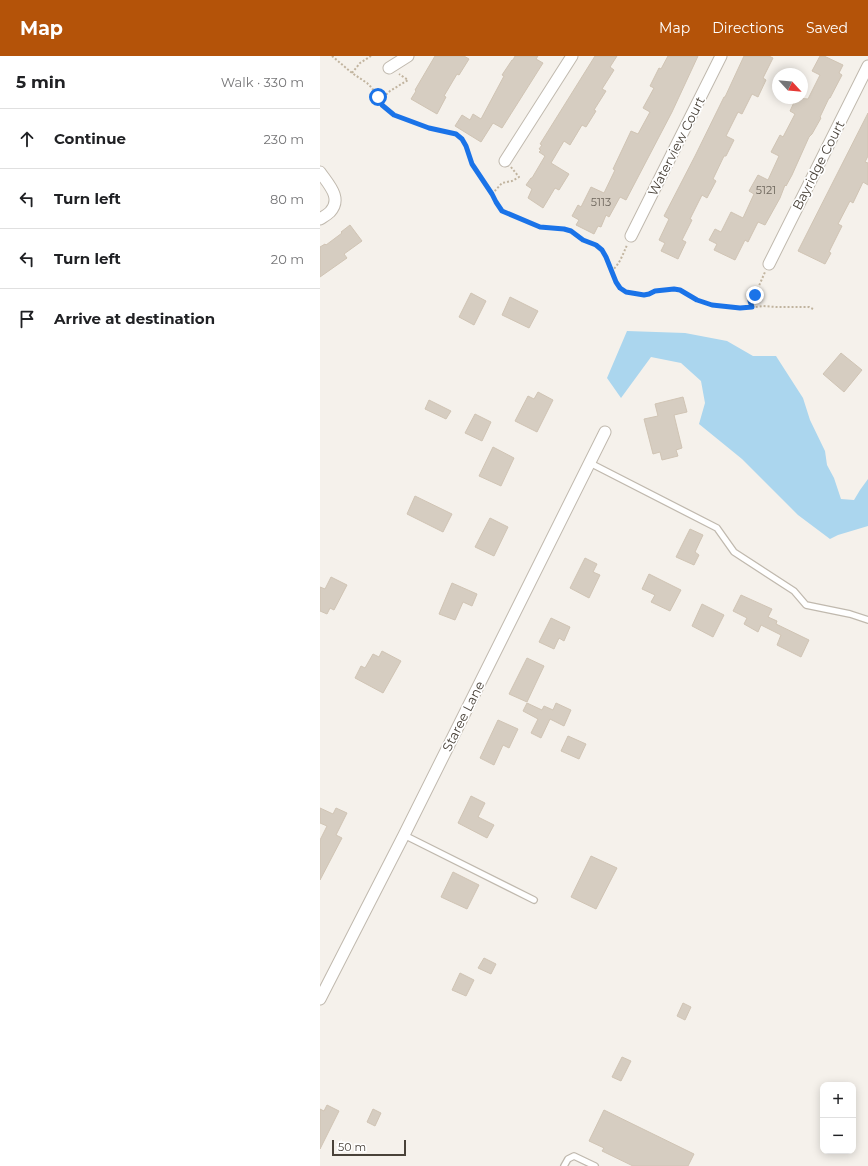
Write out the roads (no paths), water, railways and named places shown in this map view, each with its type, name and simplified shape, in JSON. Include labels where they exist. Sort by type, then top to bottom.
[{"type":"street","points":[[389,68],[408,56]]},
{"type":"street","points":[[505,161],[572,56]]},
{"type":"street","name":"Waterview Court","points":[[631,236],[721,56]]},
{"type":"street","name":"Bayridge Court","points":[[769,264],[868,66]]},
{"type":"street","points":[[320,172],[335,192],[335,202],[333,207],[330,212],[320,219]]},
{"type":"street","name":"Staree Lane","points":[[320,999],[404,835],[605,432]]},
{"type":"lane","points":[[590,463],[717,528],[734,552],[794,591],[806,605],[850,614],[868,620]]},
{"type":"lane","points":[[404,835],[534,900]]},
{"type":"lane","points":[[564,1166],[568,1159],[574,1156],[595,1166]]},
{"type":"water","points":[[627,331],[685,333],[727,341],[753,356],[776,356],[803,398],[810,420],[825,451],[827,465],[834,478],[841,499],[854,500],[868,479],[868,526],[830,539],[798,515],[742,459],[699,424],[705,403],[701,381],[681,363],[651,357],[621,398],[607,378]]}]
